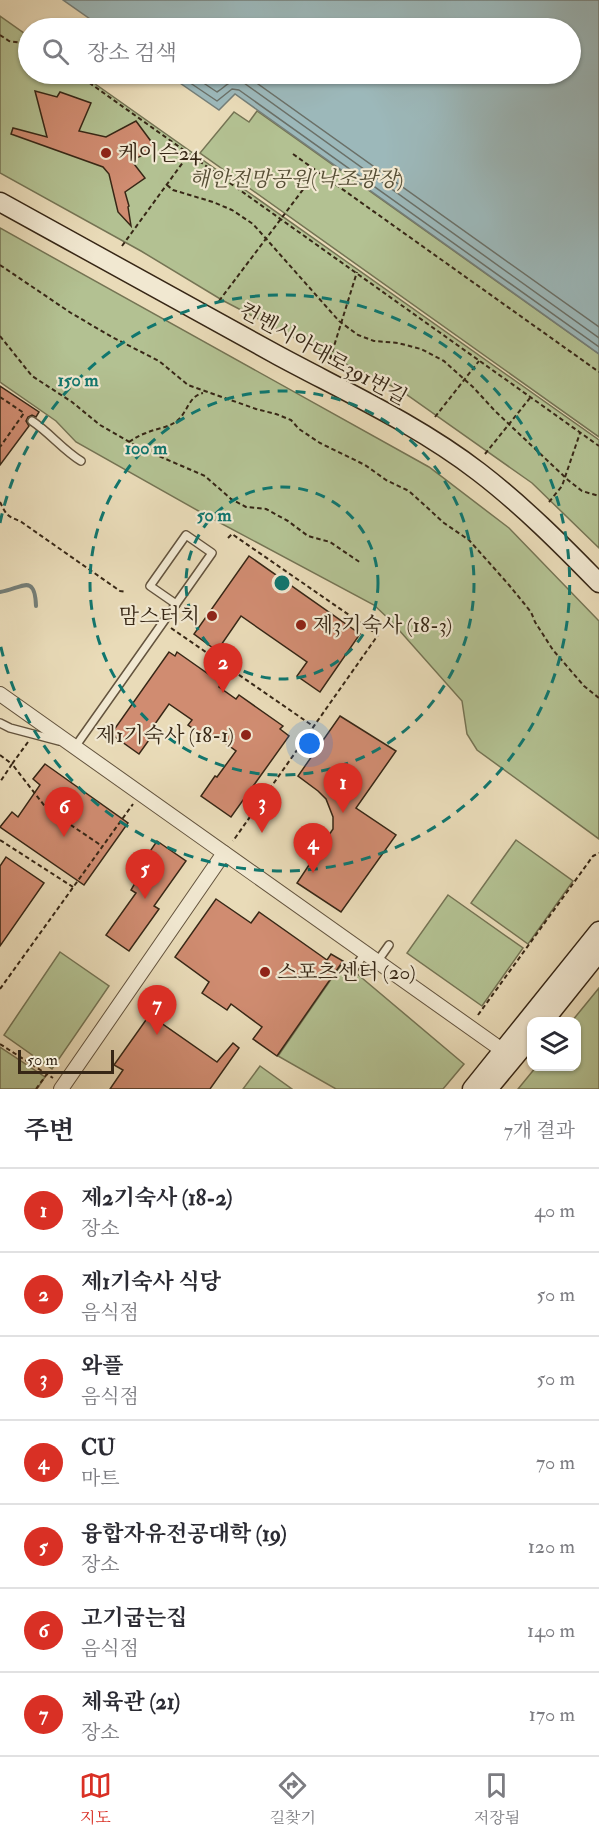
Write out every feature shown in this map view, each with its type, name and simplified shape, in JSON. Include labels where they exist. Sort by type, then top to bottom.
[{"type":"street","name":"컨벤시아대로391번길","points":[[0,202],[384,412],[443,447],[506,494],[557,540],[599,583]]},
{"type":"street","points":[[0,694],[502,1050]]},
{"type":"street","points":[[62,1087],[224,853]]},
{"type":"street","points":[[472,1089],[599,931]]},
{"type":"street","points":[[547,1017],[599,952]]},
{"type":"street","points":[[488,1089],[527,1041]]},
{"type":"lane","points":[[32,421],[53,436],[68,453],[81,461]]},
{"type":"lane","points":[[0,723],[10,728],[72,745],[176,604],[212,553],[186,535],[150,586],[176,604]]},
{"type":"lane","points":[[377,962],[389,945]]},
{"type":"lane","points":[[350,974],[365,953]]},
{"type":"path","points":[[0,35],[9,41],[18,42]]},
{"type":"path","points":[[91,84],[599,446]]},
{"type":"path","points":[[122,246],[189,154]]},
{"type":"path","points":[[293,154],[599,372]]},
{"type":"path","points":[[219,301],[317,171]]},
{"type":"path","points":[[167,184],[172,190],[232,210],[253,224],[341,323],[358,335],[374,341],[398,343],[421,349],[444,362],[565,477],[582,491],[599,496]]},
{"type":"path","points":[[0,265],[71,313],[159,361],[188,385],[291,420],[299,429],[320,443],[365,465],[386,480],[409,492],[444,523],[469,540],[531,612],[553,650],[584,686],[599,698]]},
{"type":"path","points":[[330,359],[357,272]]},
{"type":"path","points":[[0,336],[32,376],[72,402],[100,425],[129,442],[206,476],[231,499],[246,507],[266,509],[288,521],[308,536],[330,542],[361,563]]},
{"type":"path","points":[[435,417],[479,361]]},
{"type":"path","points":[[129,442],[147,432],[174,423],[184,413],[191,399],[198,394],[206,393]]},
{"type":"path","points":[[0,397],[24,413],[0,447]]},
{"type":"path","points":[[485,454],[530,398]]},
{"type":"path","points":[[549,502],[562,486],[580,433]]},
{"type":"path","points":[[0,502],[3,511],[120,591],[126,592]]},
{"type":"path","points":[[228,538],[231,534],[378,635],[233,841]]},
{"type":"path","points":[[188,639],[313,726]]},
{"type":"path","points":[[0,782],[33,735]]},
{"type":"path","points":[[0,755],[12,764],[47,809],[102,846]]},
{"type":"path","points":[[0,989],[141,793]]},
{"type":"path","points":[[0,846],[1,841],[73,887]]},
{"type":"path","points":[[478,1015],[593,856],[599,853]]},
{"type":"path","points":[[0,1044],[62,1087]]},
{"type":"path","points":[[36,1089],[46,1074]]},
{"type":"green space","points":[[0,16],[18,29],[18,84],[95,84],[599,440],[599,548],[532,483],[400,390],[222,300],[141,251],[0,173]]},
{"type":"green space","name":"해안전망공원(낙조광장)","points":[[257,111],[599,354],[599,437],[200,153],[234,112],[249,122]]},
{"type":"green space","points":[[0,228],[429,467],[509,528],[599,621],[599,839],[477,750],[467,734],[462,701],[374,605],[211,518],[76,442],[56,421],[0,382]]},
{"type":"green space","points":[[516,840],[573,881],[528,944],[471,903]]},
{"type":"green space","points":[[448,895],[523,948],[482,1006],[407,953]]},
{"type":"green space","points":[[60,952],[109,986],[52,1069],[4,1035]]},
{"type":"green space","points":[[343,962],[464,1064],[443,1089],[336,1089],[278,1056]]},
{"type":"green space","points":[[599,988],[599,1089],[518,1089],[533,1071],[581,1071],[581,1017],[575,1017]]},
{"type":"green space","points":[[0,1047],[45,1077],[37,1089],[0,1089]]},
{"type":"green space","points":[[260,1066],[292,1089],[243,1089]]},
{"type":"water","points":[[63,0],[599,0],[599,354],[235,94],[219,110],[181,84],[581,84],[581,18],[89,18]]},
{"type":"building","name":"케이슨24","points":[[35,91],[57,97],[60,92],[91,103],[79,131],[106,137],[136,121],[153,144],[156,150],[131,160],[145,178],[125,192],[131,226],[118,212],[109,174],[103,167],[11,134],[13,128],[47,137]]},
{"type":"building","points":[[0,386],[39,412],[36,417],[32,415],[28,417],[26,421],[29,426],[0,465]]},
{"type":"building","name":"제3기숙사 (18-3)","points":[[249,556],[360,634],[320,692],[297,676],[307,662],[241,616],[217,651],[194,634]]},
{"type":"building","name":"제1기숙사 (18-1)","points":[[169,652],[175,656],[177,652],[221,683],[219,687],[236,699],[239,695],[283,726],[280,729],[289,736],[231,817],[201,796],[236,751],[214,735],[210,740],[188,725],[192,720],[169,704],[150,731],[154,733],[139,754],[111,734]]},
{"type":"building","points":[[340,716],[396,751],[356,808],[396,835],[341,912],[297,883],[333,829],[333,817],[326,799],[298,776]]},
{"type":"building","points":[[45,764],[128,823],[84,885],[0,827],[12,812],[18,817],[40,785],[33,779]]},
{"type":"building","points":[[157,841],[186,861],[154,906],[159,909],[129,951],[106,935],[136,893],[131,890],[138,878],[134,875]]},
{"type":"building","points":[[6,857],[44,883],[0,946],[0,866]]},
{"type":"building","name":"스포츠센터 (20)","points":[[216,899],[251,923],[259,912],[327,960],[331,954],[343,961],[277,1056],[253,1039],[262,1027],[231,1004],[227,1010],[202,993],[209,982],[175,957]]},
{"type":"building","points":[[158,1003],[166,1009],[157,1020],[217,1062],[233,1043],[239,1048],[210,1089],[110,1089],[123,1070],[114,1065]]},
{"type":"waterway","points":[[0,592],[20,586],[30,586],[33,589],[36,606]]},
{"type":"place","name":"케이슨24","points":[[106,153]]},
{"type":"place","name":"맘스터치","points":[[212,616]]},
{"type":"place","name":"제3기숙사 (18-3)","points":[[301,625]]},
{"type":"place","name":"제1기숙사 식당","points":[[223,693]]},
{"type":"place","name":"제1기숙사 (18-1)","points":[[246,735]]},
{"type":"place","name":"제2기숙사 (18-2)","points":[[343,813]]},
{"type":"place","name":"와플","points":[[262,833]]},
{"type":"place","name":"고기굽는집","points":[[64,837]]},
{"type":"place","name":"CU","points":[[313,873]]},
{"type":"place","name":"융합자유전공대학 (19)","points":[[145,899]]},
{"type":"place","name":"스포츠센터 (20)","points":[[265,972]]},
{"type":"place","name":"체육관 (21)","points":[[157,1035]]}]
